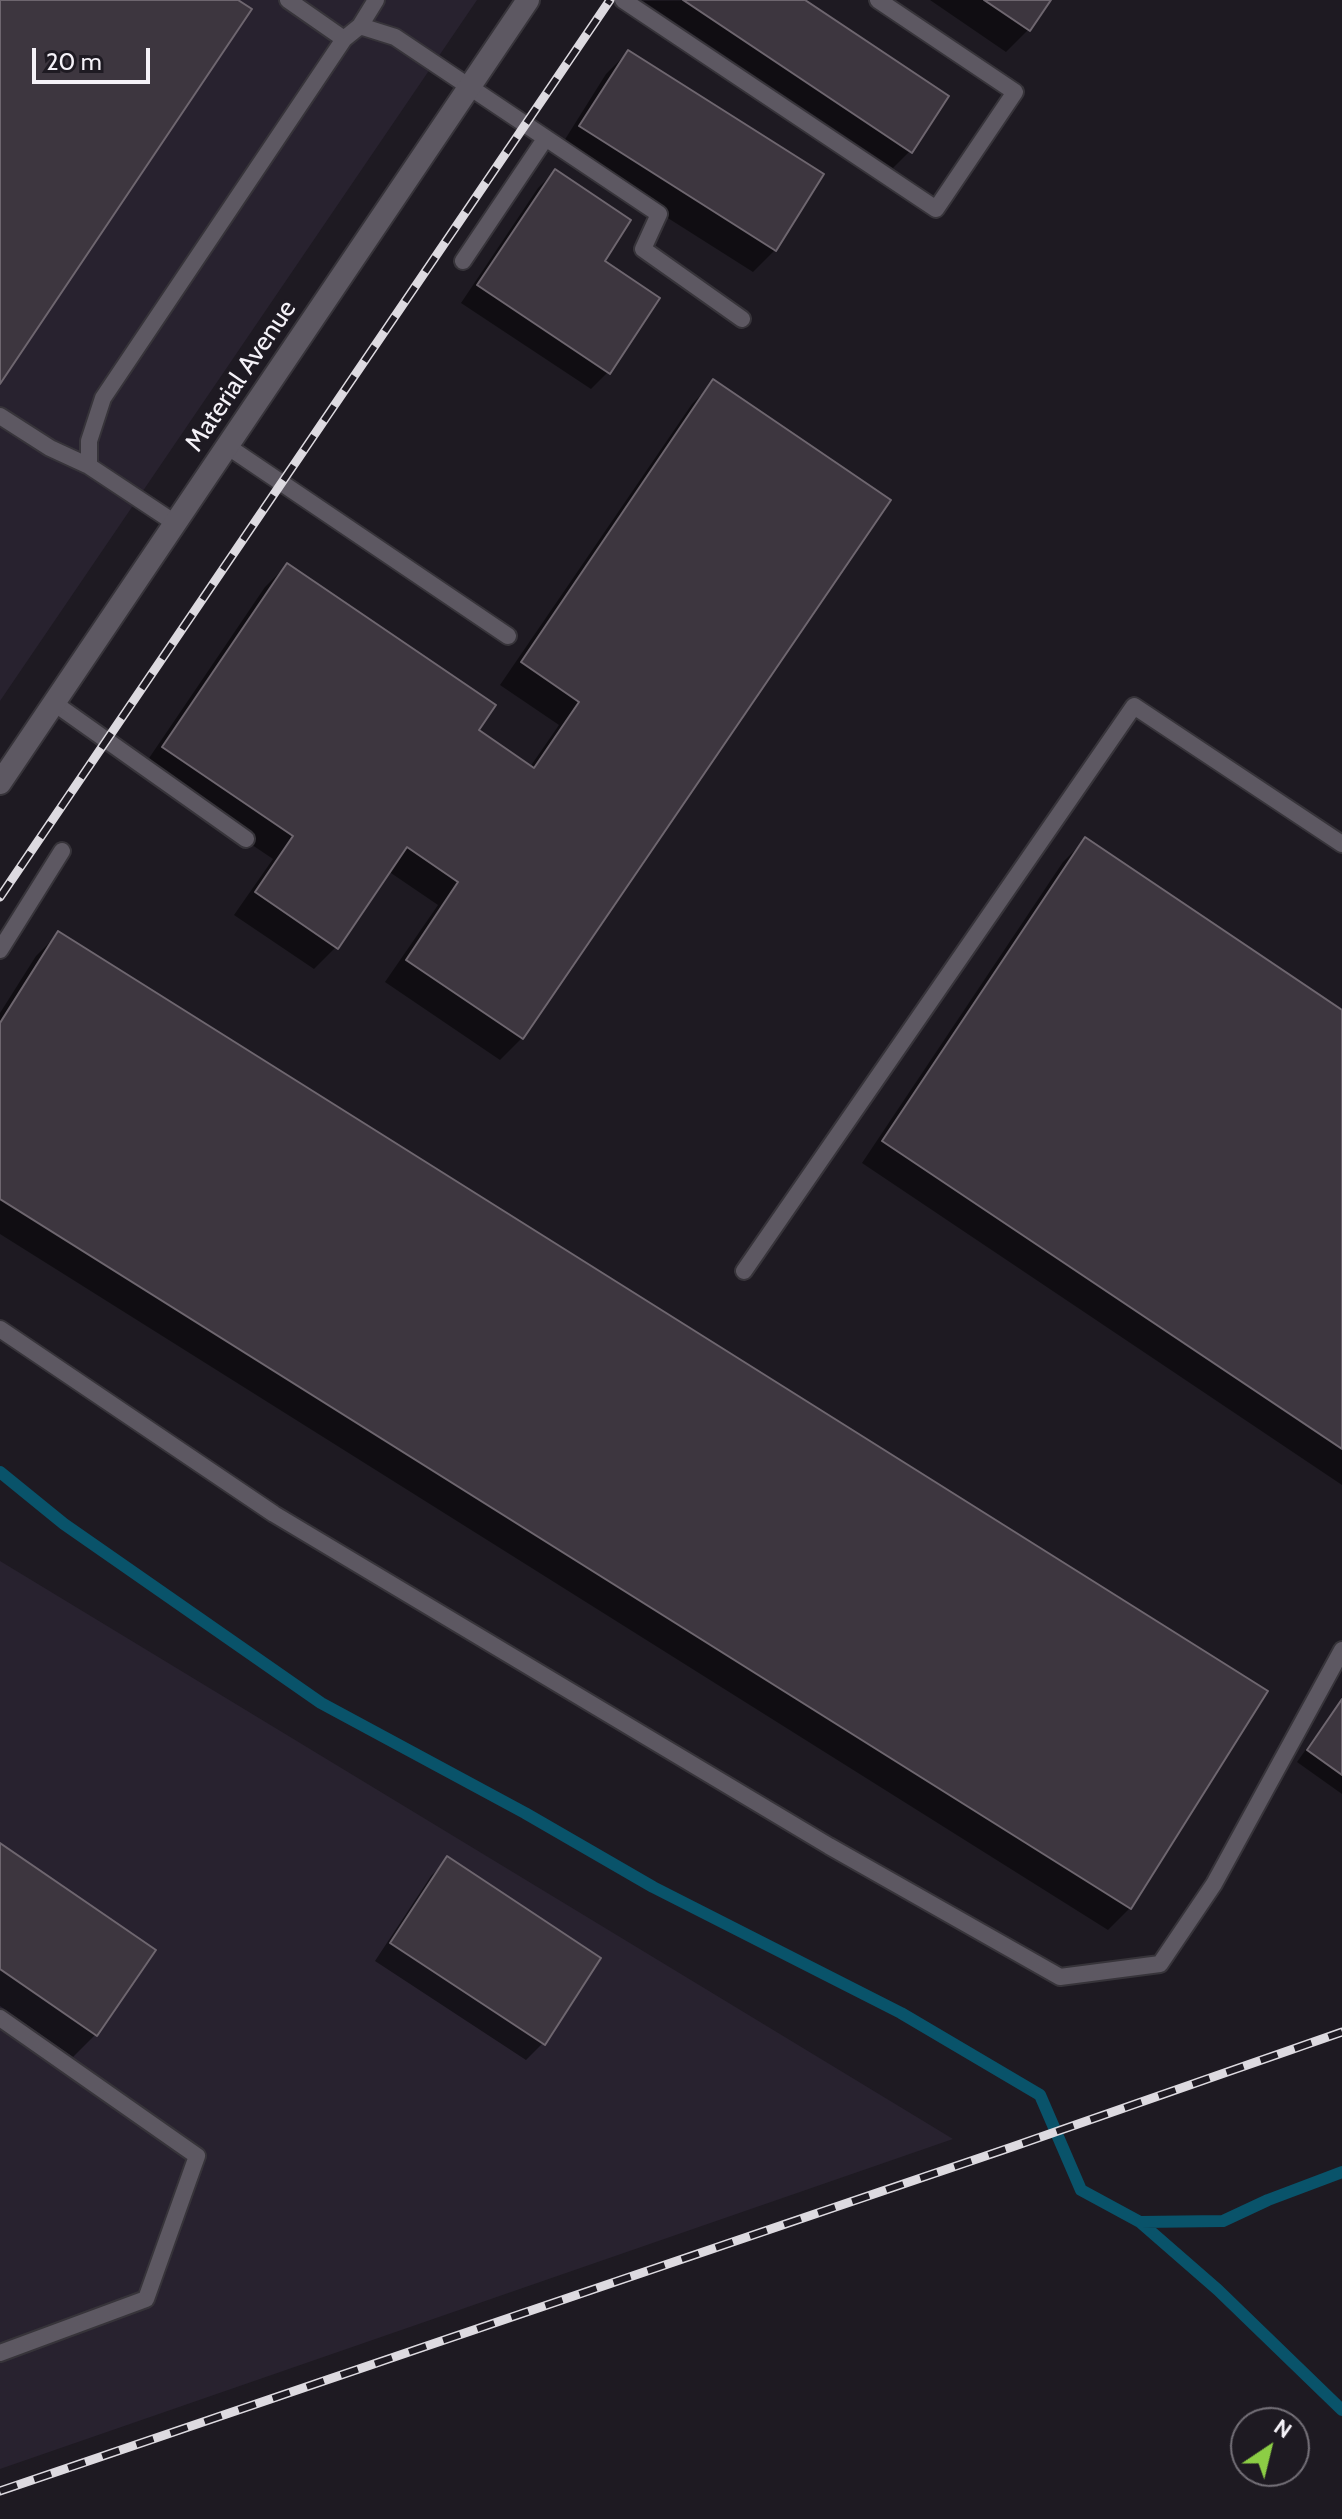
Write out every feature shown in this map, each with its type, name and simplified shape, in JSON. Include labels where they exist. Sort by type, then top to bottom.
[{"type":"street","name":"Material Avenue","points":[[2,776],[528,0]]},
{"type":"lane","points":[[288,0],[344,39]]},
{"type":"lane","points":[[89,466],[89,441],[103,398],[344,39],[360,26],[376,0]]},
{"type":"lane","points":[[623,0],[936,209],[1015,92],[878,0]]},
{"type":"lane","points":[[360,26],[395,37],[659,214],[643,249],[742,319]]},
{"type":"lane","points":[[463,261],[545,139]]},
{"type":"lane","points":[[0,416],[50,448],[89,466],[175,523]]},
{"type":"lane","points":[[227,446],[508,636]]},
{"type":"lane","points":[[54,703],[246,839]]},
{"type":"lane","points":[[744,1271],[1134,706],[1342,844]]},
{"type":"lane","points":[[0,950],[62,851]]},
{"type":"lane","points":[[0,1329],[274,1514],[829,1846],[1060,1977],[1160,1964],[1214,1884],[1342,1650]]},
{"type":"lane","points":[[0,2018],[197,2156],[146,2299],[0,2353]]},
{"type":"shaded area","points":[[0,0],[477,0],[0,701]]},
{"type":"shaded area","points":[[0,1561],[953,2139],[0,2469]]},
{"type":"building","points":[[0,0],[238,0],[252,9],[0,384]]},
{"type":"building","points":[[683,0],[805,0],[949,96],[912,153]]},
{"type":"building","points":[[984,0],[1051,0],[1030,31]]},
{"type":"building","points":[[628,50],[824,174],[776,251],[579,126]]},
{"type":"building","points":[[555,169],[631,220],[605,261],[660,298],[610,374],[477,285]]},
{"type":"building","points":[[713,379],[891,500],[523,1039],[406,960],[458,882],[407,847],[338,949],[255,892],[293,836],[162,747],[287,563],[496,705],[479,730],[534,768],[579,702],[521,662]]},
{"type":"building","points":[[1085,837],[1342,1010],[1342,1449],[882,1141]]},
{"type":"building","points":[[58,931],[1268,1691],[1131,1909],[0,1199],[0,1023]]},
{"type":"building","points":[[1342,1699],[1342,1775],[1307,1750]]},
{"type":"building","points":[[0,1843],[156,1950],[97,2036],[0,1969]]},
{"type":"building","points":[[447,1856],[601,1958],[545,2045],[390,1943]]},
{"type":"waterway","points":[[0,1472],[64,1524],[321,1703],[525,1813],[653,1887],[901,2013],[1040,2095],[1081,2190],[1140,2222],[1218,2290],[1342,2410]]},
{"type":"waterway","points":[[1140,2222],[1223,2221],[1342,2172]]},
{"type":"railway","points":[[0,897],[610,0]]},
{"type":"railway","points":[[0,2491],[1342,2032]]}]
